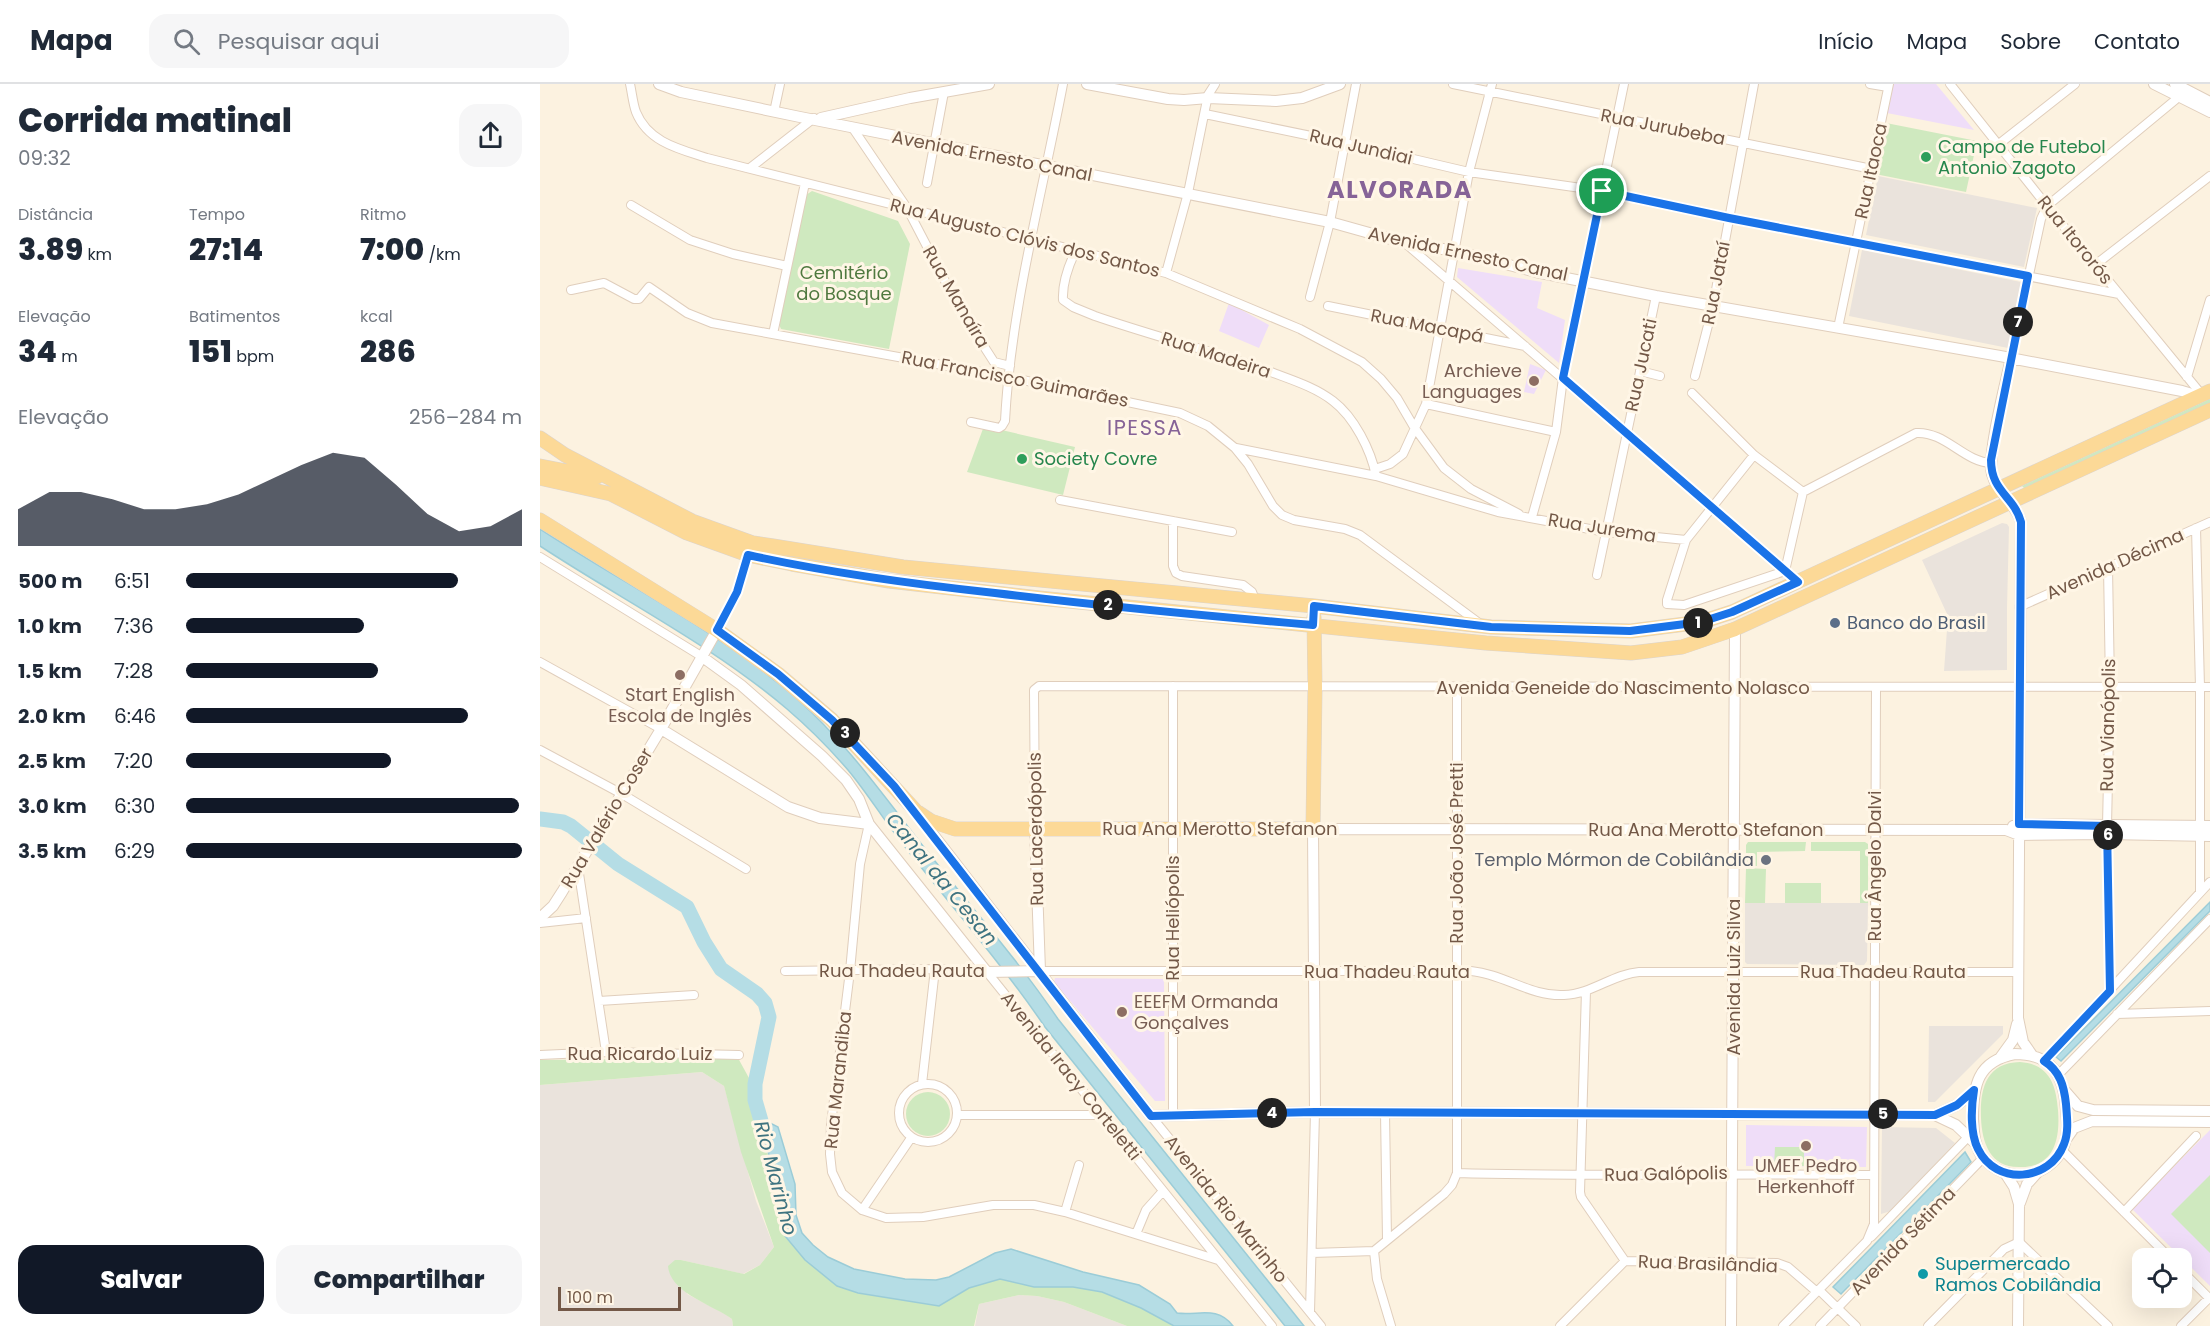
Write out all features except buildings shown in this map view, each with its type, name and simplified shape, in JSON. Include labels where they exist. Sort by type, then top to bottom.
[{"type":"main road","points":[[546,473],[609,479],[623,492],[753,543],[903,567],[1314,606],[1482,626],[1598,631],[1664,628],[1701,622],[1798,582],[2204,394]]},
{"type":"main road","points":[[540,438],[687,533],[748,555],[792,564],[889,581],[1039,598],[1486,643],[1631,653],[1682,647],[1735,629],[2210,410]]},
{"type":"main road","name":"Rua Ana Merotto Stefanon","points":[[540,520],[778,674],[832,720],[911,807],[931,821],[955,829],[1313,829]]},
{"type":"main road","points":[[1313,829],[1314,606]]},
{"type":"street","name":"Rua Augusto Clóvis dos Santos","points":[[630,84],[636,112],[642,123],[654,136],[677,149],[1075,252],[1166,273],[1300,329],[1362,362],[1397,398],[1414,427]]},
{"type":"street","name":"Avenida Ernesto Canal","points":[[658,84],[681,92],[852,128],[1330,222],[1405,243],[1455,251],[1536,272],[1582,279],[1656,296],[2204,394]]},
{"type":"street","points":[[774,111],[780,84]]},
{"type":"street","points":[[852,128],[845,120],[847,115],[858,116],[870,107],[989,84]]},
{"type":"street","points":[[971,422],[999,428],[1005,421],[1008,377],[1030,240],[1063,84]]},
{"type":"street","points":[[1087,84],[1160,98],[1276,102],[1302,98],[1340,84]]},
{"type":"street","points":[[1166,273],[1188,193],[1208,98],[1215,84]]},
{"type":"street","points":[[1310,297],[1330,222],[1356,84]]},
{"type":"street","name":"Rua Jurubeba","points":[[1454,84],[1491,88],[1616,118],[1872,169]]},
{"type":"street","points":[[1532,517],[1556,432],[1563,378],[1582,279],[1624,84]]},
{"type":"street","name":"Rua Jataí","points":[[1695,376],[1713,306],[1754,84]]},
{"type":"street","points":[[1870,84],[1888,86]]},
{"type":"street","points":[[1999,144],[2075,84]]},
{"type":"street","points":[[2154,84],[2210,112]]},
{"type":"street","points":[[2175,84],[2194,88],[2210,102]]},
{"type":"street","name":"Rua Itororós","points":[[1952,85],[2095,265],[2204,394]]},
{"type":"street","name":"Rua Itaoca","points":[[1838,328],[1888,86]]},
{"type":"street","points":[[1375,472],[1403,454],[1426,404],[1469,172],[1491,88]]},
{"type":"street","points":[[927,183],[944,92]]},
{"type":"street","points":[[2032,1055],[2020,1034],[2018,1018],[2021,522],[2017,512],[1998,489],[1991,463],[2028,276],[2041,219],[2047,206],[2180,96]]},
{"type":"street","name":"Rua Jundiai","points":[[1205,114],[1469,172],[1602,191],[2119,294]]},
{"type":"street","name":"Avenida Ernesto Canal","points":[[813,119],[858,116],[867,127],[879,133]]},
{"type":"street","points":[[750,168],[813,119]]},
{"type":"street","name":"Rua Manaíra","points":[[852,128],[907,208],[958,306],[994,362],[1010,366]]},
{"type":"street","points":[[2095,265],[2210,176]]},
{"type":"street","points":[[773,334],[805,183]]},
{"type":"street","points":[[632,205],[690,240],[733,254],[787,266]]},
{"type":"street","points":[[1405,243],[1798,582]]},
{"type":"street","name":"Rua Madeira","points":[[1075,252],[1068,267],[1062,292],[1063,300],[1086,313],[1114,323],[1238,360],[1311,387],[1333,401],[1348,415],[1361,436],[1375,472]]},
{"type":"street","name":"Rua Francisco Guimarães","points":[[571,290],[604,283],[639,299],[649,287],[700,319],[1180,412],[1208,426],[1235,448],[1375,472],[1498,512]]},
{"type":"street","name":"Rua Jucati","points":[[1597,575],[1656,296]]},
{"type":"street","points":[[2187,376],[2210,300]]},
{"type":"street","name":"Rua Macapá","points":[[1328,306],[1526,346]]},
{"type":"street","points":[[1640,371],[1660,376]]},
{"type":"street","points":[[1692,393],[1754,454],[1803,492]]},
{"type":"street","points":[[1426,404],[1556,432]]},
{"type":"street","name":"Rua Jurema","points":[[1414,427],[1444,468],[1457,480],[1519,514]]},
{"type":"street","points":[[1785,571],[1803,492],[1916,433],[1929,434],[1980,461],[1991,463]]},
{"type":"street","points":[[1235,448],[1248,464],[1273,506],[1282,515],[1294,520],[1345,529],[1360,535],[1482,626]]},
{"type":"street","points":[[1754,454],[1686,540],[1666,600],[1667,604],[1684,605],[1785,571]]},
{"type":"street","points":[[1060,500],[1232,532]]},
{"type":"street","name":"Rua Jurema","points":[[1498,512],[1519,514],[1606,532],[1686,540]]},
{"type":"street","points":[[1173,521],[1173,566],[1176,573],[1182,576],[1244,585],[1252,592],[1256,602]]},
{"type":"street","name":"Avenida Décima","points":[[2019,607],[2210,522]]},
{"type":"street","points":[[2196,528],[2205,831],[2200,892]]},
{"type":"street","name":"Rua Valério Coser","points":[[540,918],[553,906],[578,867],[661,729],[737,592],[748,555]]},
{"type":"street","name":"Avenida Iracy Corteletti","points":[[540,556],[703,652],[822,756],[846,780],[863,807],[869,824],[1272,1326]]},
{"type":"street","name":"Rua Vianópolis","points":[[2108,567],[2110,991]]},
{"type":"street","name":"Avenida Luiz Silva","points":[[1731,1326],[1735,629]]},
{"type":"street","points":[[540,662],[661,729],[788,807],[820,818],[869,824]]},
{"type":"street","name":"Rua Heliópolis","points":[[1173,686],[1173,1114]]},
{"type":"street","name":"Avenida Geneide do Nascimento Nolasco","points":[[1036,687],[2210,687]]},
{"type":"street","name":"Rua Lacerdópolis","points":[[1036,687],[1035,829],[1040,971]]},
{"type":"street","name":"Rua João José Pretti","points":[[1456,688],[1457,1173]]},
{"type":"street","name":"Rua Ângelo Dalvi","points":[[1876,688],[1874,1175],[1879,1224]]},
{"type":"street","points":[[540,750],[622,794],[746,869]]},
{"type":"street","points":[[852,822],[863,807]]},
{"type":"street","name":"Avenida Rio Marinho","points":[[911,807],[1151,1116],[1321,1326]]},
{"type":"street","name":"Rua Marandiba","points":[[869,824],[860,864],[850,971],[831,1124],[830,1154],[836,1183],[849,1200],[862,1210],[886,1218],[904,1219],[1012,1203],[1034,1205],[1065,1212],[1218,1260]]},
{"type":"street","points":[[1310,1312],[1315,1112],[1313,829]]},
{"type":"street","name":"Rua Ana Merotto Stefanon","points":[[1313,829],[2205,831]]},
{"type":"street","points":[[578,867],[606,1052]]},
{"type":"street","points":[[2044,1061],[2210,882]]},
{"type":"street","points":[[540,923],[586,918]]},
{"type":"street","points":[[2058,1075],[2206,926],[2210,919]]},
{"type":"street","points":[[922,1084],[935,969]]},
{"type":"street","name":"Rua Thadeu Rauta","points":[[785,971],[935,969],[987,972],[1457,971],[1490,975],[1547,994],[1564,995],[1586,992],[1634,973],[2018,972]]},
{"type":"street","points":[[1560,1326],[1625,1261],[1581,1197],[1579,1176],[1586,992]]},
{"type":"street","points":[[598,1001],[694,995]]},
{"type":"street","points":[[2117,1014],[2210,1011]]},
{"type":"street","points":[[1999,1059],[2013,1040],[2018,1018]]},
{"type":"street","name":"Rua Ricardo Luiz","points":[[540,1055],[606,1052],[740,1055]]},
{"type":"street","points":[[1935,1115],[1957,1105],[1974,1090],[1985,1068],[1999,1059],[2015,1054],[2032,1055],[2044,1061],[2058,1075],[2065,1091],[2074,1103],[2088,1110],[2130,1115],[2190,1117],[2210,1122]]},
{"type":"street","points":[[922,1084],[937,1085],[950,1094],[957,1107],[958,1115],[951,1132],[945,1138],[928,1143],[911,1138],[901,1124],[899,1108],[907,1093],[922,1084]]},
{"type":"street","points":[[1969,1141],[1974,1135],[1974,1090]]},
{"type":"street","points":[[1151,1116],[1315,1112],[1935,1115],[1956,1125],[1984,1159],[2005,1173],[2022,1175],[2037,1172],[2050,1164],[2062,1150],[2066,1138],[2065,1091]]},
{"type":"street","points":[[2190,1117],[2210,1111]]},
{"type":"street","points":[[1384,1113],[1387,1239]]},
{"type":"street","points":[[958,1115],[1101,1114]]},
{"type":"street","points":[[2066,1138],[2074,1128],[2085,1122],[2130,1115]]},
{"type":"street","points":[[2124,1212],[2196,1136]]},
{"type":"street","points":[[862,1210],[911,1138]]},
{"type":"street","name":"Rua Ângelo Dalvi","points":[[1783,1326],[1867,1241],[1879,1224],[1969,1141]]},
{"type":"street","points":[[2062,1150],[2160,1248]]},
{"type":"street","name":"Avenida Sétima","points":[[1820,1326],[1984,1159]]},
{"type":"street","points":[[1065,1212],[1079,1165]]},
{"type":"street","points":[[2019,1212],[2024,1191],[2037,1172]]},
{"type":"street","points":[[1312,1253],[1374,1251],[1444,1194],[1452,1185],[1457,1173]]},
{"type":"street","name":"Rua Galópolis","points":[[1457,1173],[1579,1176],[1733,1173],[1874,1175]]},
{"type":"street","points":[[2005,1173],[2017,1195],[2019,1212],[2018,1326]]},
{"type":"street","points":[[1136,1234],[1146,1210],[1163,1191]]},
{"type":"street","points":[[1928,1326],[2004,1249],[2019,1242]]},
{"type":"street","points":[[2019,1242],[2108,1326]]},
{"type":"street","points":[[1374,1251],[1377,1279],[1391,1326]]},
{"type":"street","name":"Rua Brasilândia","points":[[1625,1261],[1781,1263],[1818,1291],[1856,1326]]},
{"type":"street","points":[[2181,1326],[2210,1298],[2192,1281]]},
{"type":"street","points":[[1567,1326],[1572,1315]]},
{"type":"shaded area","points":[[1893,84],[1936,84],[1974,130],[1887,113]]},
{"type":"shaded area","points":[[1878,176],[2037,208],[2024,267],[1866,235]]},
{"type":"shaded area","points":[[1862,250],[2021,282],[2008,348],[1849,316]]},
{"type":"shaded area","points":[[1458,268],[1542,282],[1537,308],[1565,320],[1559,363],[1457,277]]},
{"type":"shaded area","points":[[1229,303],[1269,325],[1259,348],[1219,331]]},
{"type":"shaded area","name":"Archieve Languages","points":[[1530,364],[1546,370],[1534,394],[1524,392]]},
{"type":"shaded area","points":[[2002,523],[2009,527],[2007,670],[1944,671],[1948,616],[1922,560]]},
{"type":"shaded area","points":[[1745,903],[1868,903],[1867,961],[1864,965],[1747,964],[1745,962]]},
{"type":"shaded area","name":"EEEFM Ormanda Gonçalves","points":[[1055,978],[1164,979],[1165,1101],[1155,1101],[1054,982]]},
{"type":"shaded area","points":[[1929,1026],[2003,1026],[2003,1034],[1935,1102],[1928,1102]]},
{"type":"shaded area","points":[[702,1072],[724,1086],[756,1201],[774,1247],[760,1265],[743,1274],[681,1260],[687,1294],[725,1314],[732,1319],[733,1326],[540,1326],[540,1085]]},
{"type":"shaded area","name":"UMEF Pedro Herkenhoff","points":[[1746,1125],[1867,1127],[1866,1167],[1746,1166]]},
{"type":"shaded area","points":[[1882,1127],[1936,1128],[1955,1143],[1891,1211],[1881,1214]]},
{"type":"shaded area","points":[[2210,1130],[2210,1286],[2192,1268],[2192,1248],[2172,1248],[2132,1209]]},
{"type":"shaded area","points":[[1019,1295],[1064,1302],[1127,1326],[975,1326],[979,1304]]},
{"type":"green space","name":"Campo de Futebol Antonio Zagoto","points":[[1886,123],[1977,141],[1966,192],[1875,174]]},
{"type":"green space","name":"Cemitério do Bosque","points":[[812,191],[898,221],[910,244],[889,349],[781,329],[778,322],[806,195]]},
{"type":"green space","points":[[2210,399],[2210,403],[2025,489],[2022,486]]},
{"type":"green space","name":"Society Covre","points":[[984,426],[1075,447],[1063,495],[967,472]]},
{"type":"green space","points":[[1748,842],[1806,842],[1805,851],[1757,852],[1757,866],[1746,866]]},
{"type":"green space","points":[[1811,842],[1865,842],[1868,844],[1868,903],[1860,903],[1860,851],[1811,851]]},
{"type":"green space","points":[[1746,868],[1766,869],[1765,903],[1745,903]]},
{"type":"green space","points":[[1785,883],[1821,883],[1821,903],[1785,903]]},
{"type":"green space","points":[[738,1058],[755,1089],[765,1143],[780,1201],[785,1236],[858,1293],[939,1306],[969,1288],[1000,1279],[1034,1287],[1073,1287],[1102,1292],[1141,1308],[1174,1326],[1127,1326],[1064,1302],[1019,1295],[979,1304],[974,1326],[733,1326],[732,1319],[676,1284],[668,1266],[675,1260],[681,1260],[744,1274],[760,1265],[774,1247],[741,1152],[724,1086],[702,1072],[540,1085],[540,1060]]},
{"type":"green space","points":[[2020,1062],[2044,1071],[2053,1084],[2057,1101],[2058,1130],[2054,1148],[2042,1161],[2033,1165],[2011,1167],[1996,1159],[1986,1145],[1981,1118],[1982,1098],[1987,1080],[1992,1073],[1999,1067]]},
{"type":"green space","points":[[928,1092],[944,1098],[950,1114],[944,1130],[928,1136],[912,1130],[906,1114],[912,1098]]},
{"type":"green space","points":[[1775,1147],[1804,1147],[1804,1166],[1774,1166]]},
{"type":"green space","points":[[2210,1175],[2210,1253],[2171,1214]]},
{"type":"water","name":"Canal da Cesan","points":[[540,529],[736,652],[816,716],[865,772],[1011,955],[1058,1019],[1304,1326],[1285,1326],[1045,1027],[855,779],[826,746],[787,709],[728,664],[540,546]]},
{"type":"water","points":[[2210,902],[2210,911],[2061,1061],[2056,1057]]},
{"type":"water","points":[[766,1121],[778,1127],[795,1184],[796,1215],[802,1233],[828,1257],[854,1269],[905,1279],[936,1280],[949,1277],[995,1253],[1011,1249],[1083,1272],[1139,1285],[1170,1304],[1177,1313],[1214,1313],[1233,1326],[1174,1326],[1141,1308],[1102,1292],[1073,1287],[1034,1287],[1000,1279],[969,1288],[939,1306],[858,1293],[837,1286],[805,1260],[785,1236],[780,1201],[762,1126]]},
{"type":"water","points":[[1965,1152],[1971,1162],[1841,1294],[1833,1287]]},
{"type":"waterway","name":"Rio Marinho","points":[[540,819],[563,822],[571,826],[618,864],[687,907],[704,942],[721,969],[757,994],[765,1003],[769,1017],[755,1084],[755,1100],[768,1145]]},
{"type":"place","name":"Campo de Futebol Antonio Zagoto","points":[[1926,157]]},
{"type":"place","name":"Archieve Languages","points":[[1534,381]]},
{"type":"place","name":"Society Covre","points":[[1022,459]]},
{"type":"place","name":"Banco do Brasil","points":[[1835,623]]},
{"type":"place","name":"Start English Escola de Inglês","points":[[680,675]]},
{"type":"place","name":"Templo Mórmon de Cobilândia","points":[[1766,860]]},
{"type":"place","name":"EEEFM Ormanda Gonçalves","points":[[1122,1012]]},
{"type":"place","name":"UMEF Pedro Herkenhoff","points":[[1806,1146]]},
{"type":"place","name":"Supermercado Ramos Cobilândia","points":[[1923,1274]]},
{"type":"district","name":"ALVORADA","points":[[1400,190]]},
{"type":"district","name":"IPESSA","points":[[1145,428]]},
{"type":"route","points":[[1602,191],[2028,276],[1991,460],[1992,472],[1998,489],[2014,507],[2021,522],[2019,824],[2107,826],[2110,991],[2044,1061],[2058,1075],[2065,1091],[2067,1130],[2061,1152],[2044,1169],[2030,1175],[2013,1175],[1997,1170],[1983,1158],[1974,1135],[1974,1090],[1957,1105],[1935,1115],[1315,1112],[1151,1116],[894,786],[832,720],[778,674],[717,630],[741,583],[748,555],[889,581],[1313,625],[1314,606],[1491,627],[1598,631],[1664,628],[1701,622],[1732,612],[1798,582],[1563,378],[1602,191]]}]
